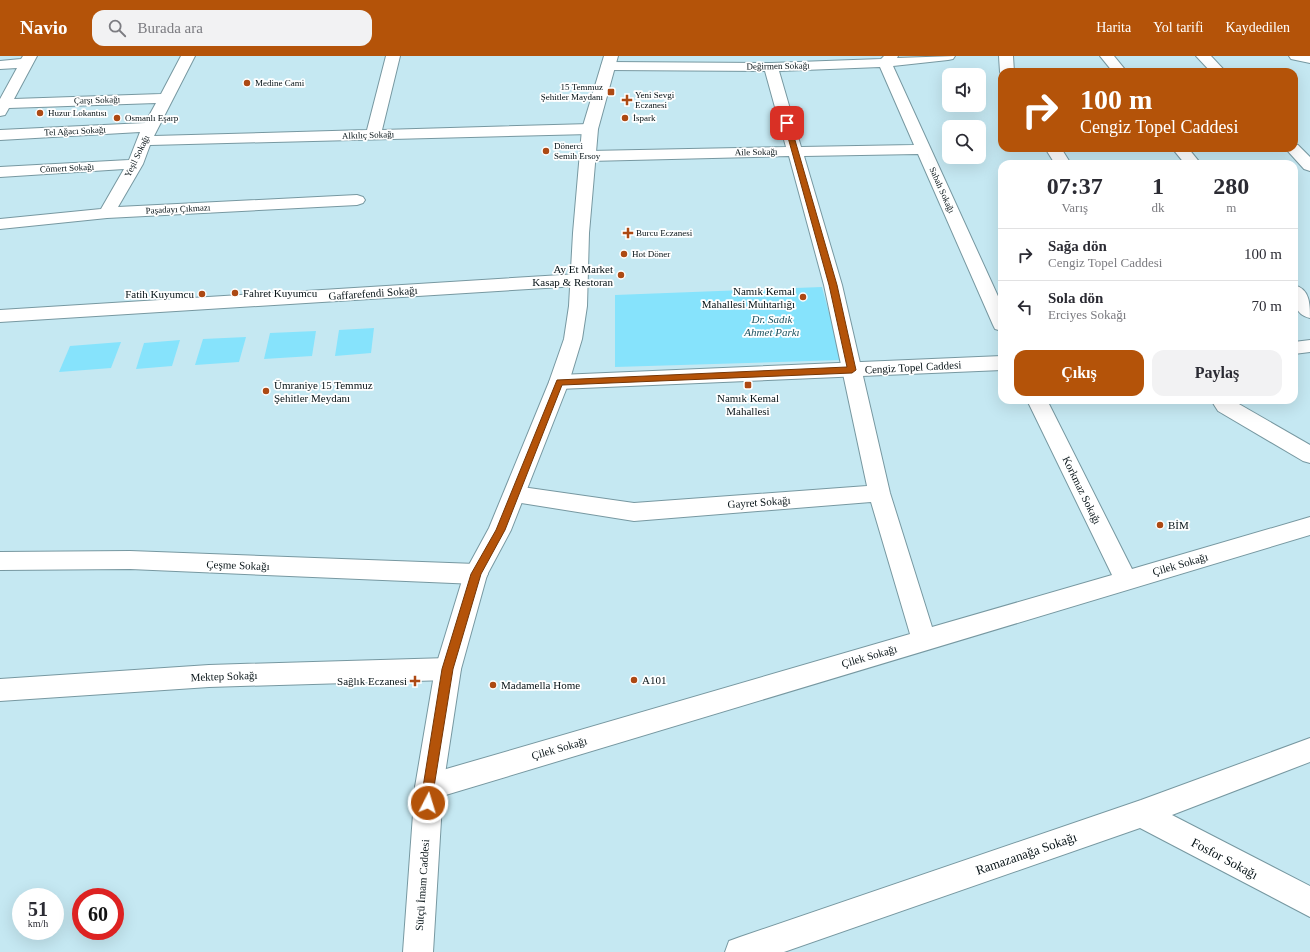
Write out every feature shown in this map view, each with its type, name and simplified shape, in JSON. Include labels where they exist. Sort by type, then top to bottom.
[{"type":"street","name":"Yeşil Sokağı","points":[[106,213],[135,164],[148,134],[188,56]]},
{"type":"street","points":[[373,135],[393,56]]},
{"type":"street","name":"Değirmen Sokağı","points":[[610,61],[765,63],[888,60],[948,56]]},
{"type":"street","points":[[1006,56],[1007,68]]},
{"type":"street","points":[[1107,56],[1117,68]]},
{"type":"street","points":[[1203,56],[1215,68]]},
{"type":"street","points":[[1296,56],[1310,59]]},
{"type":"street","points":[[0,65],[28,60]]},
{"type":"street","points":[[2,108],[28,60]]},
{"type":"street","name":"Sabah Sokağı","points":[[888,60],[924,149],[998,316]]},
{"type":"street","name":"Sütçü İmam Caddesi","points":[[418,952],[429,787],[448,669],[476,574],[500,530],[515,494],[559,382],[573,339],[578,306],[578,280],[590,129],[610,61]]},
{"type":"street","points":[[765,63],[795,152],[833,285],[879,493],[924,640]]},
{"type":"street","name":"Çarşı Sokağı","points":[[2,108],[166,98]]},
{"type":"street","name":"Alkılıç Sokağı","points":[[148,134],[373,135],[590,129]]},
{"type":"street","name":"Tel Ağacı Sokağı","points":[[0,135],[148,134]]},
{"type":"street","name":"Aile Sokağı","points":[[589,156],[924,149]]},
{"type":"street","points":[[1183,152],[1190,160]]},
{"type":"street","points":[[1297,152],[1310,166]]},
{"type":"street","name":"Cömert Sokağı","points":[[0,172],[135,164]]},
{"type":"street","name":"Paşadayı Çıkmazı","points":[[0,224],[106,213],[357,200]]},
{"type":"street","name":"Gaffarefendi Sokağı","points":[[0,316],[578,280]]},
{"type":"street","points":[[1298,297],[1310,312]]},
{"type":"street","points":[[1298,348],[1310,346]]},
{"type":"street","name":"Cengiz Topel Caddesi","points":[[559,382],[998,363]]},
{"type":"street","name":"Korkmaz Sokağı","points":[[1039,404],[1126,580]]},
{"type":"street","points":[[1224,404],[1310,454]]},
{"type":"street","name":"Gayret Sokağı","points":[[515,494],[634,512],[879,493]]},
{"type":"street","name":"Çilek Sokağı","points":[[429,787],[1310,526]]},
{"type":"street","name":"Çeşme Sokağı","points":[[0,561],[130,560],[476,574]]},
{"type":"street","name":"Mektep Sokağı","points":[[0,690],[209,676],[448,669]]},
{"type":"street","name":"Ramazanağa Sokağı","points":[[740,952],[1141,814],[1310,750]]},
{"type":"street","name":"Fosfor Sokağı","points":[[1141,814],[1310,902]]},
{"type":"green space","name":"Dr. Sadık Ahmet Parkı","points":[[822,287],[842,360],[615,367],[615,295]]},
{"type":"green space","points":[[374,328],[371,353],[335,356],[339,330]]},
{"type":"green space","points":[[316,331],[312,356],[264,359],[270,333]]},
{"type":"green space","points":[[246,337],[239,362],[195,365],[203,339]]},
{"type":"green space","points":[[180,340],[172,366],[136,369],[144,343]]},
{"type":"green space","points":[[121,342],[111,368],[59,372],[70,346]]},
{"type":"place","name":"Medine Cami","points":[[247,83]]},
{"type":"place","name":"15 Temmuz Şehitler Maydanı","points":[[611,92]]},
{"type":"place","name":"Yeni Sevgi Eczanesi","points":[[627,100]]},
{"type":"place","name":"Huzur Lokantısı","points":[[40,113]]},
{"type":"place","name":"Osmanlı Eşarp","points":[[117,118]]},
{"type":"place","name":"İspark","points":[[625,118]]},
{"type":"place","name":"Dönerci Semih Ersoy","points":[[546,151]]},
{"type":"place","name":"Burcu Eczanesi","points":[[628,233]]},
{"type":"place","name":"Hot Döner","points":[[624,254]]},
{"type":"place","name":"Ay Et Market Kasap & Restoran","points":[[621,275]]},
{"type":"place","name":"Fahret Kuyumcu","points":[[235,293]]},
{"type":"place","name":"Fatih Kuyumcu","points":[[202,294]]},
{"type":"place","name":"Namık Kemal Mahallesi Muhtarlığı","points":[[803,297]]},
{"type":"place","name":"Namık Kemal Mahallesi","points":[[748,385]]},
{"type":"place","name":"Ümraniye 15 Temmuz Şehitler Meydanı","points":[[266,391]]},
{"type":"place","name":"BİM","points":[[1160,525]]},
{"type":"place","name":"A101","points":[[634,680]]},
{"type":"place","name":"Sağlık Eczanesi","points":[[415,681]]},
{"type":"place","name":"Madamella Home","points":[[493,685]]},
{"type":"route","points":[[428,803],[429,787],[448,669],[476,574],[500,530],[559,382],[852,370],[833,285],[787,123]]}]
